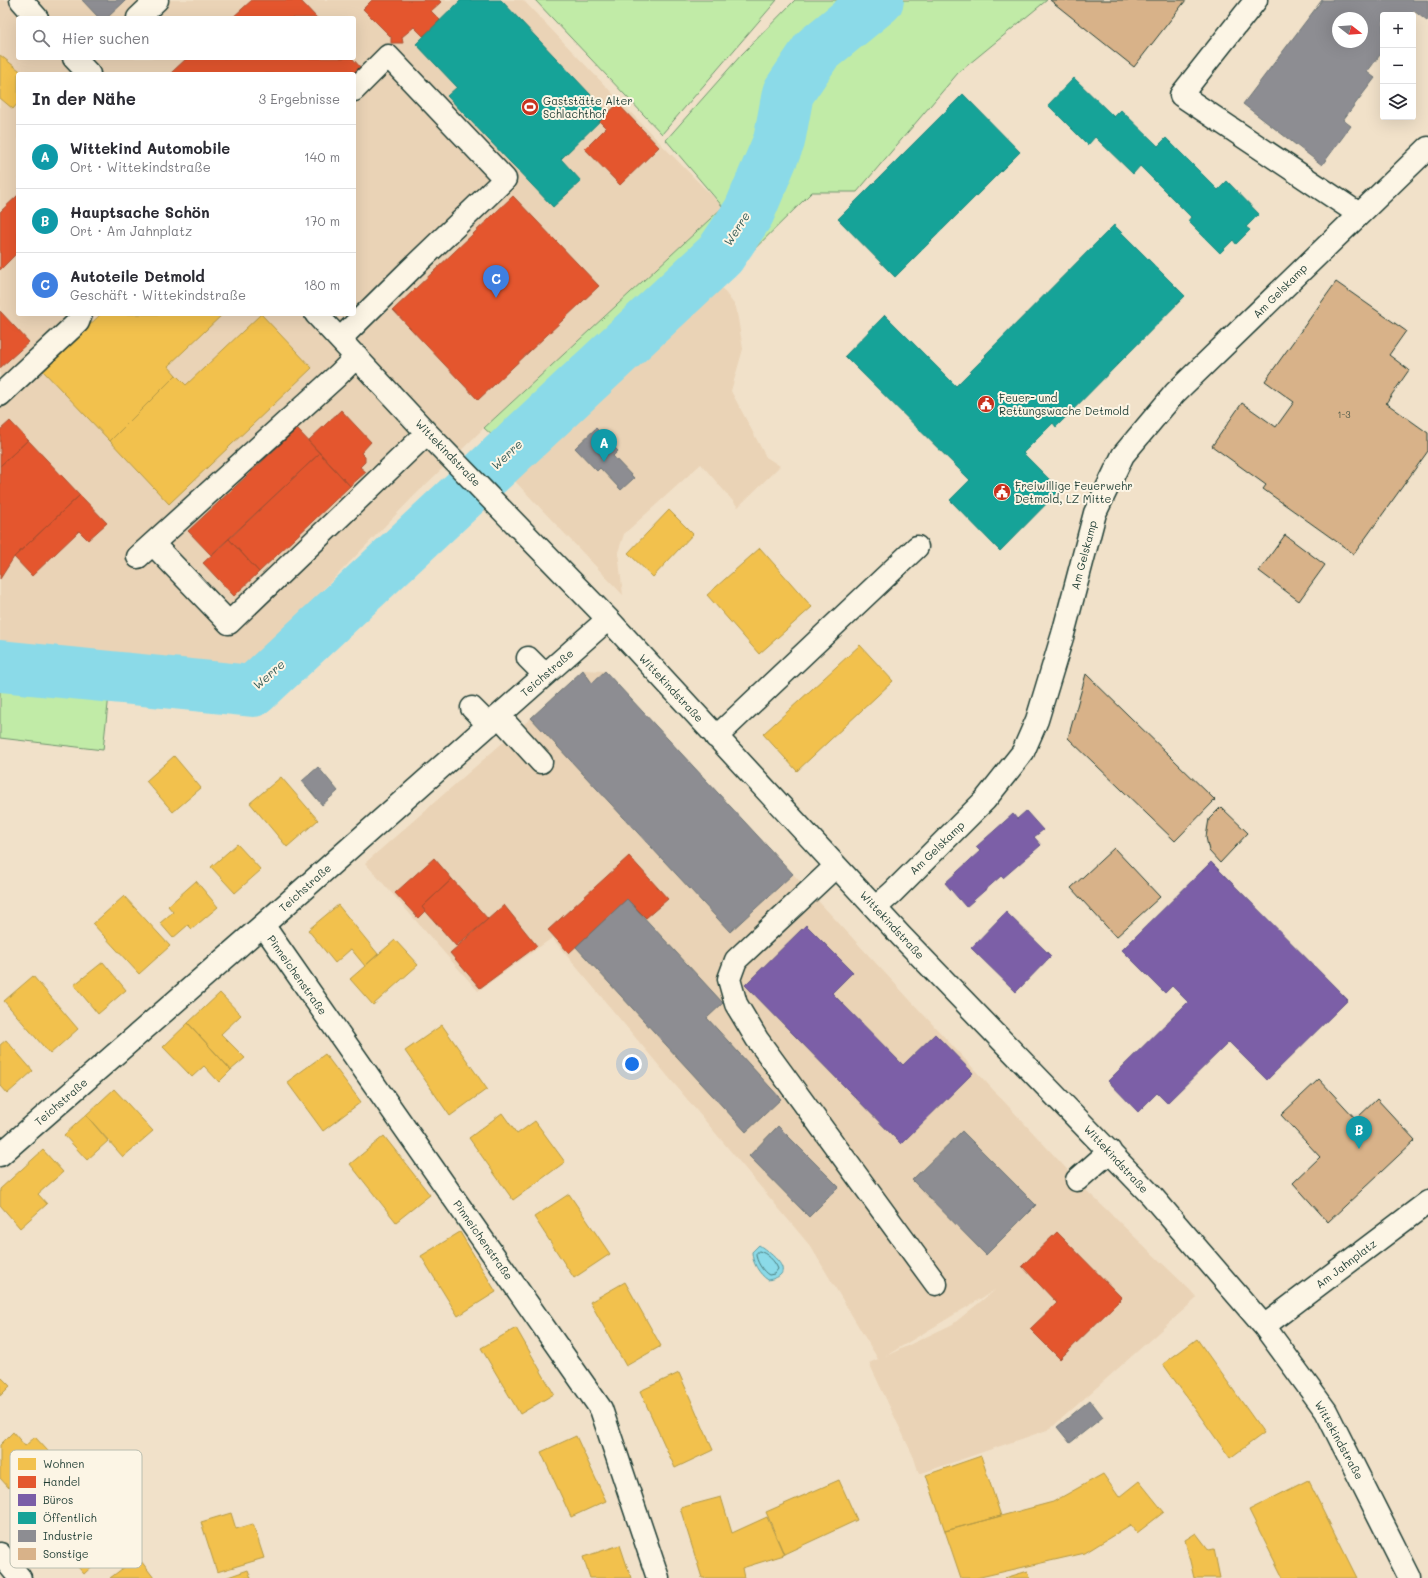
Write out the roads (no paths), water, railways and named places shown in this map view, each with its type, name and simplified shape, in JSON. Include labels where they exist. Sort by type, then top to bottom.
[{"type":"street","points":[[21,0],[35,16]]},
{"type":"street","points":[[140,16],[157,0]]},
{"type":"street","points":[[1256,0],[1181,95],[1358,214]]},
{"type":"street","points":[[340,339],[505,179],[388,56],[356,88]]},
{"type":"street","name":"Am Gelskamp","points":[[875,908],[985,800],[1023,752],[1037,720],[1063,634],[1095,513],[1122,455],[1175,393],[1358,214],[1428,148]]},
{"type":"street","points":[[0,395],[78,322],[80,316]]},
{"type":"street","name":"Wittekindstraße","points":[[318,316],[357,356],[427,433],[608,620],[875,908],[1151,1195],[1264,1326],[1326,1411],[1410,1578]]},
{"type":"street","points":[[357,356],[332,381],[146,551],[229,623],[427,433]]},
{"type":"street","points":[[716,737],[917,547]]},
{"type":"street","name":"Teichstraße","points":[[0,1155],[263,926],[608,620]]},
{"type":"street","points":[[528,658],[545,675]]},
{"type":"street","points":[[472,708],[494,720],[541,762]]},
{"type":"street","points":[[836,866],[736,960],[729,979],[736,1004],[758,1039],[813,1117],[936,1284]]},
{"type":"street","name":"Pinneichenstraße","points":[[263,926],[601,1409],[658,1578]]},
{"type":"street","points":[[1077,1180],[1110,1151]]},
{"type":"street","name":"Am Jahnplatz","points":[[1264,1326],[1428,1202]]},
{"type":"street","points":[[0,1554],[10,1566]]},
{"type":"street","points":[[12,1568],[20,1578]]},
{"type":"water","points":[[759,1245],[776,1258],[780,1264],[782,1273],[777,1277],[768,1280],[757,1268],[753,1260],[752,1252]]},
{"type":"waterway","name":"Werre","points":[[0,666],[253,691],[720,255],[749,212],[779,141],[788,93],[817,50],[878,0]]},
{"type":"place","name":"Gaststätte Alter Schlachthof","points":[[530,107]]},
{"type":"place","name":"Autoteile Detmold","points":[[496,298]]},
{"type":"place","name":"Feuer- und Rettungswache Detmold","points":[[986,404]]},
{"type":"place","name":"Wittekind Automobile","points":[[604,462]]},
{"type":"place","name":"Freiwillige Feuerwehr Detmold, LZ Mitte","points":[[1002,492]]},
{"type":"place","name":"Hauptsache Schön","points":[[1359,1149]]}]
